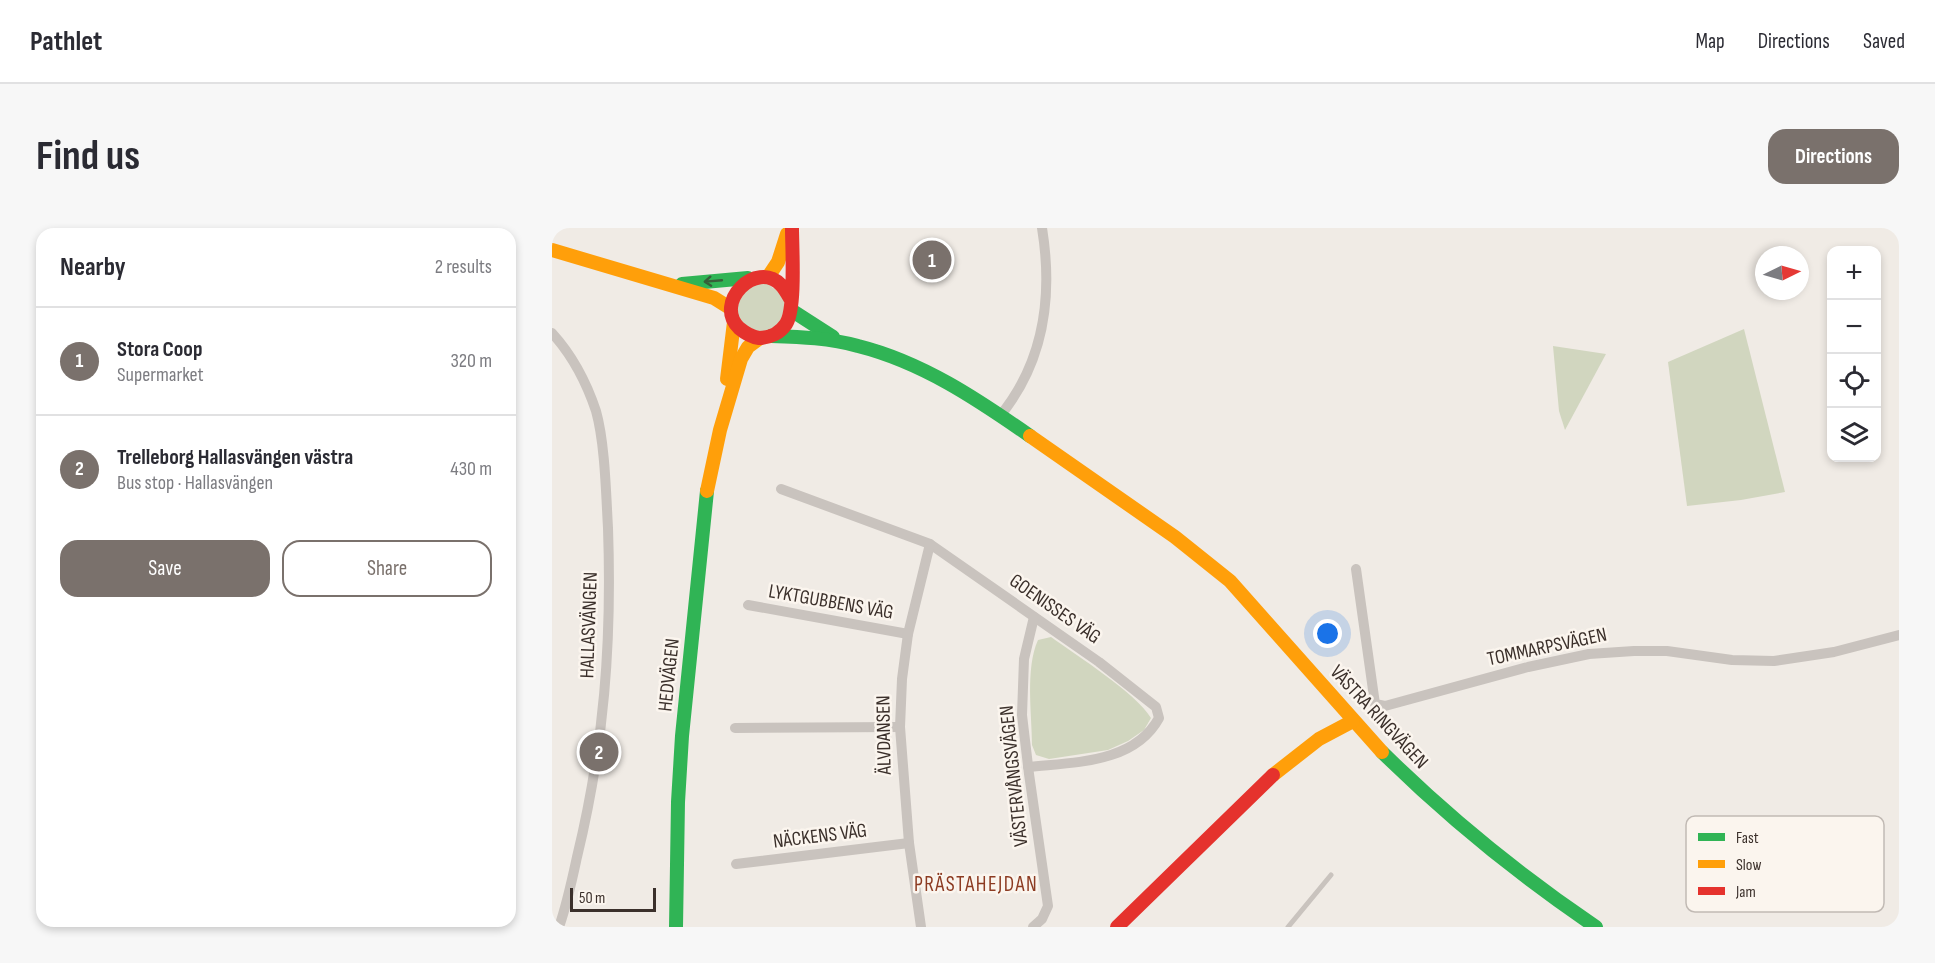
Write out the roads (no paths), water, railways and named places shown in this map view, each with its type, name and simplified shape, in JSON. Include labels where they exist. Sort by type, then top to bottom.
[{"type":"main road","points":[[768,277],[778,262],[790,228]]},
{"type":"main road","points":[[790,228],[791,305]]},
{"type":"main road","points":[[552,250],[675,285],[714,298],[730,308],[736,289],[751,278]]},
{"type":"main road","points":[[675,285],[768,277],[781,284],[791,305]]},
{"type":"main road","name":"HEDVÄGEN","points":[[676,927],[678,802],[682,735],[708,484],[720,430],[741,359],[748,347],[785,326],[791,305]]},
{"type":"main road","name":"VÄSTRA RINGVÄGEN","points":[[791,305],[841,341]]},
{"type":"main road","name":"HEDVÄGEN","points":[[720,430],[734,322],[730,308]]},
{"type":"main road","points":[[734,322],[741,331],[750,336],[766,337]]},
{"type":"main road","name":"VÄSTRA RINGVÄGEN","points":[[766,337],[798,335],[841,341],[876,350],[954,384],[1187,545],[1232,583],[1388,759],[1456,823],[1596,927]]},
{"type":"main road","points":[[1117,927],[1279,769],[1319,739],[1353,721]]},
{"type":"street","points":[[1000,416],[1021,385],[1041,337],[1047,300],[1047,258],[1042,228]]},
{"type":"street","name":"HALLASVÄNGEN","points":[[552,333],[567,350],[579,369],[596,414],[606,494],[610,595],[608,652],[599,752],[584,829],[559,927]]},
{"type":"street","name":"GOENISSES VÄG","points":[[781,489],[930,544],[1099,662],[1156,707],[1159,718],[1154,728],[1139,742],[1117,754],[1028,767]]},
{"type":"street","name":"ÄLVDANSEN","points":[[921,927],[909,843],[900,727],[902,680],[908,634],[930,544]]},
{"type":"street","name":"TOMMARPSVÄGEN","points":[[1356,569],[1375,704],[1385,706],[1521,669],[1589,654],[1667,651],[1732,660],[1774,661],[1834,652],[1899,635]]},
{"type":"street","name":"LYKTGUBBENS VÄG","points":[[748,605],[908,634]]},
{"type":"street","name":"VÄSTERVÅNGSVÄGEN","points":[[1033,927],[1042,919],[1048,906],[1022,715],[1024,658],[1034,617]]},
{"type":"street","points":[[735,728],[900,727]]},
{"type":"street","name":"NÄCKENS VÄG","points":[[736,864],[909,843]]},
{"type":"lane","points":[[1287,927],[1331,875]]},
{"type":"place","name":"Stora Coop","points":[[932,260]]},
{"type":"place","name":"Trelleborg Hallasvängen västra","points":[[599,752]]},
{"type":"district","name":"PRÄSTAHEJDAN","points":[[976,884]]}]
